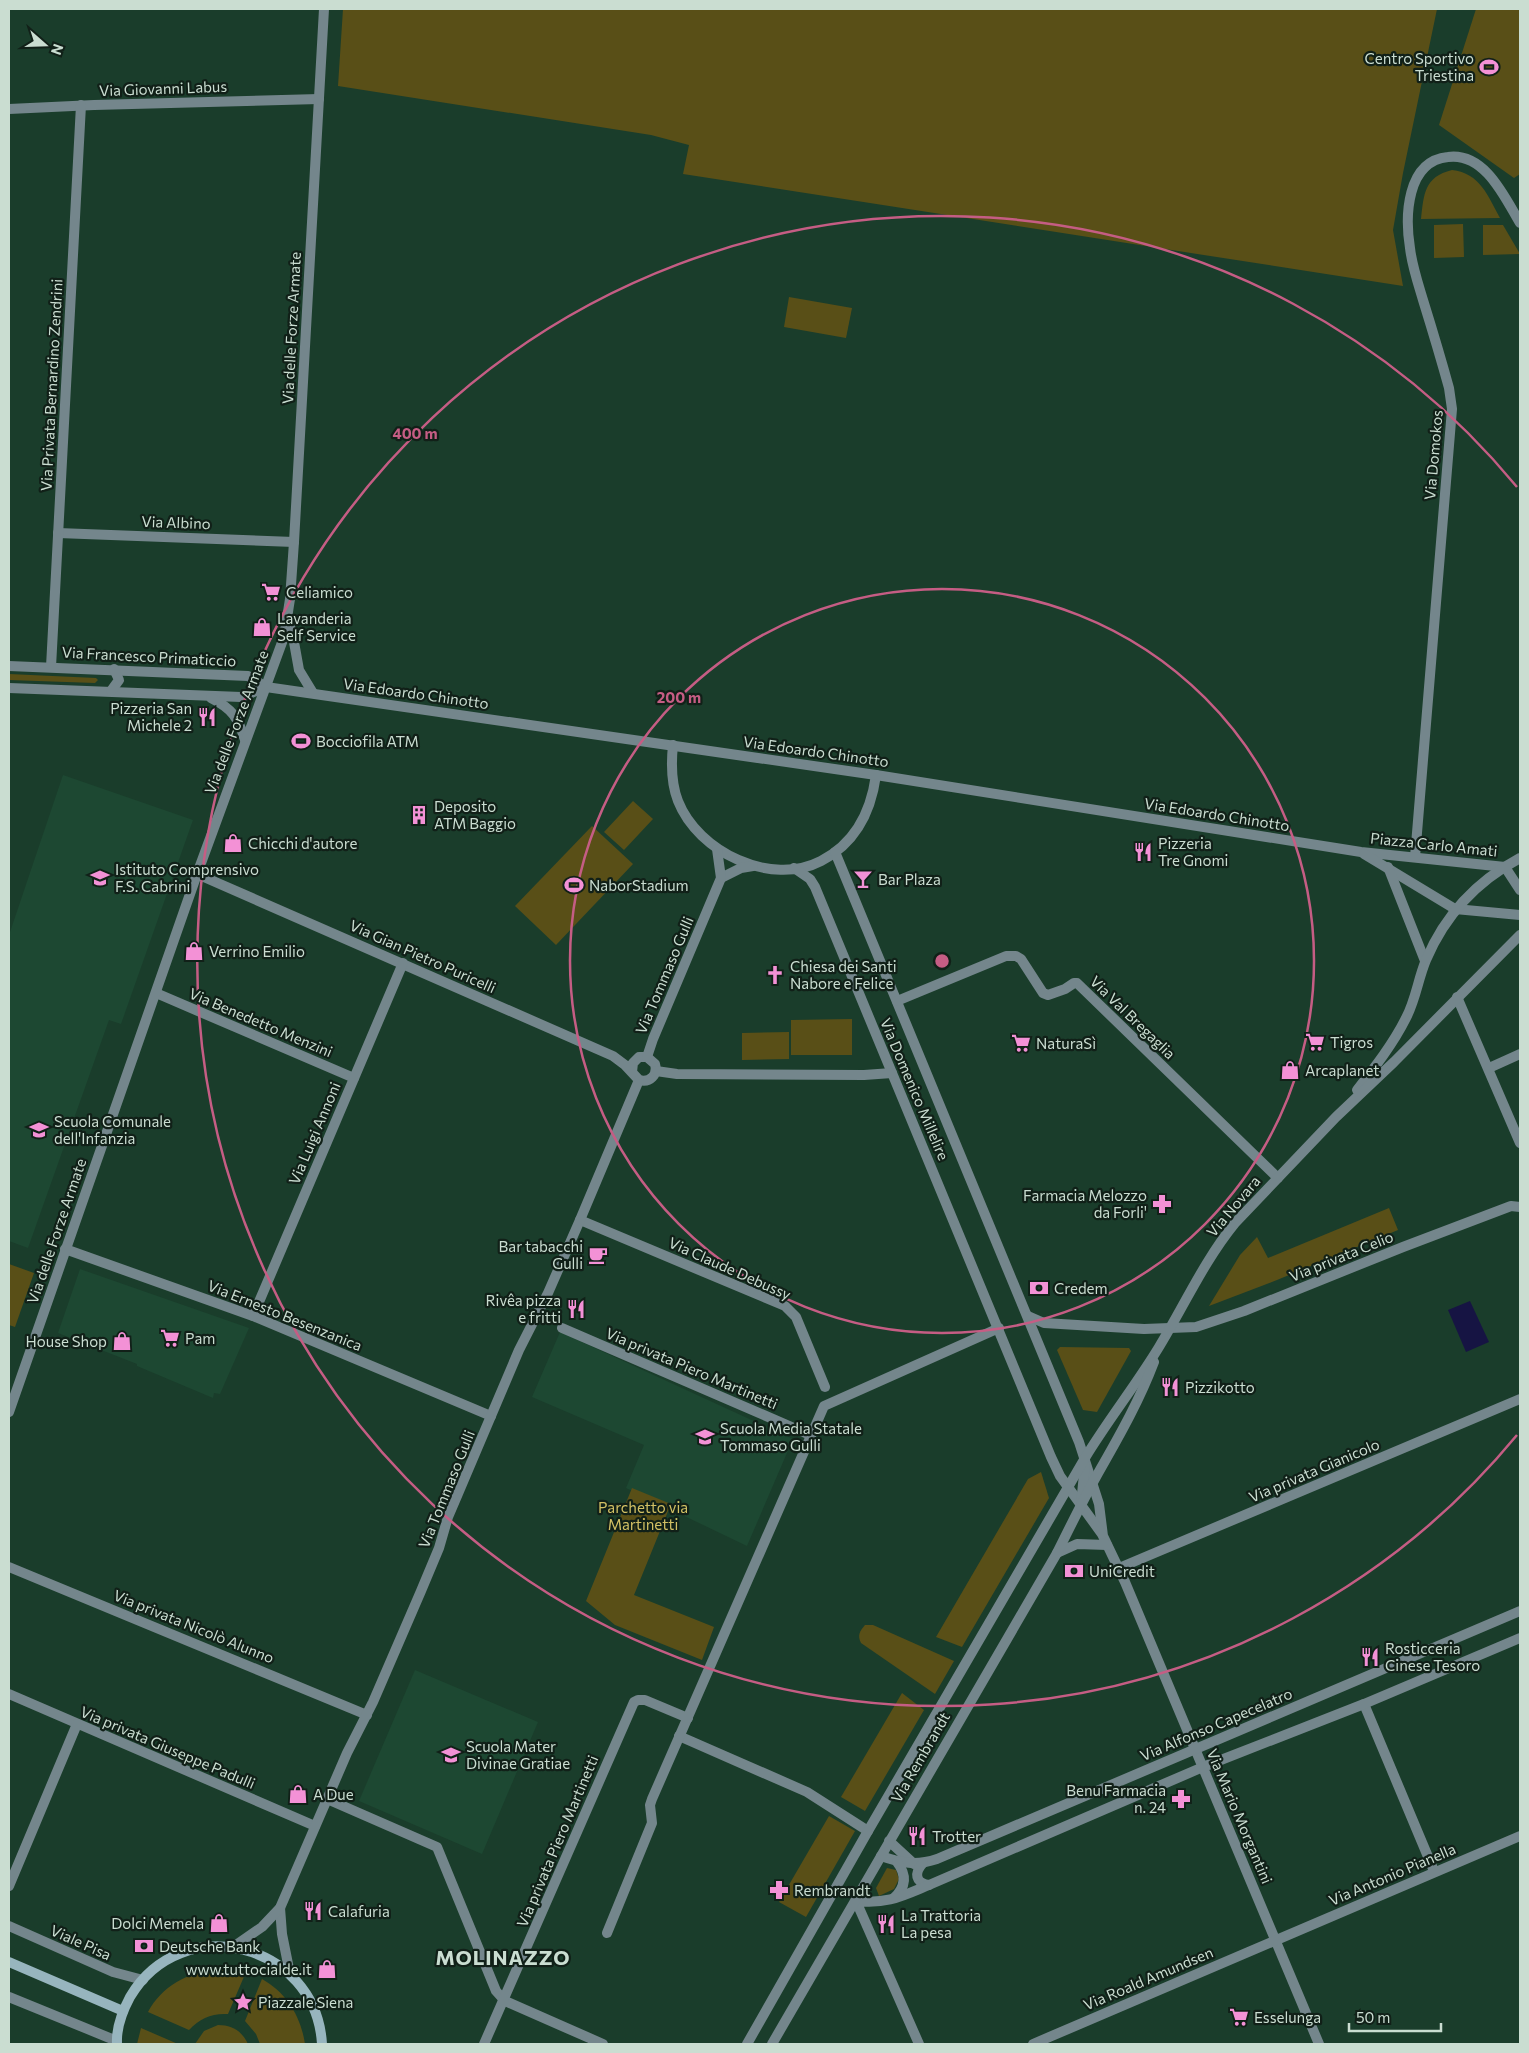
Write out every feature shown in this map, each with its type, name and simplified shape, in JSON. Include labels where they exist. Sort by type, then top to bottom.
[{"type":"main road","points":[[117,2043],[123,2011],[143,1980],[160,1965],[182,1953],[207,1947],[233,1947],[258,1953],[290,1974],[312,2005],[320,2029],[322,2044]]},
{"type":"main road","points":[[9,1962],[123,2011]]},
{"type":"street","name":"Via delle Forze Armate","points":[[9,1412],[196,874],[284,637],[287,623],[294,542],[324,9]]},
{"type":"street","name":"Via Giovanni Labus","points":[[9,109],[81,105],[318,99]]},
{"type":"street","name":"Via Privata Bernardino Zendrini","points":[[51,667],[81,105]]},
{"type":"street","name":"Via Domokos","points":[[1415,856],[1452,409],[1449,388],[1413,264],[1408,235],[1413,187],[1424,169],[1446,157],[1463,158],[1481,168],[1496,183],[1520,223]]},
{"type":"street","name":"Via Albino","points":[[58,533],[294,542]]},
{"type":"street","points":[[287,623],[292,631],[299,670],[313,693]]},
{"type":"street","name":"Via Francesco Primaticcio","points":[[9,666],[248,676],[266,687]]},
{"type":"street","points":[[111,691],[119,680],[114,669]]},
{"type":"street","points":[[9,688],[242,697],[266,687]]},
{"type":"street","name":"Via Edoardo Chinotto","points":[[266,687],[876,775],[1361,852]]},
{"type":"street","points":[[207,696],[224,705],[239,721],[245,740]]},
{"type":"street","points":[[673,745],[673,781],[678,801],[686,817],[695,829],[717,849],[732,858],[754,866]]},
{"type":"street","points":[[717,849],[721,878],[741,868],[754,866],[794,868],[821,861],[835,852],[857,831],[873,797],[876,775]]},
{"type":"street","name":"Via Domenico Millelire","points":[[835,852],[1085,1458]]},
{"type":"street","name":"Piazza Carlo Amati","points":[[1361,852],[1415,856],[1505,867],[1520,890]]},
{"type":"street","name":"Piazza Carlo Amati","points":[[1361,852],[1455,909],[1520,915]]},
{"type":"street","name":"Piazza Carlo Amati","points":[[1425,961],[1455,909],[1471,893],[1520,858]]},
{"type":"street","name":"Piazza Carlo Amati","points":[[1388,867],[1425,961]]},
{"type":"street","name":"Via Domenico Millelire","points":[[794,868],[810,879],[815,887],[1051,1457],[1060,1476],[1070,1486]]},
{"type":"street","name":"Via Gian Pietro Puricelli","points":[[196,874],[613,1056],[636,1076]]},
{"type":"street","name":"Via Tommaso Gulli","points":[[647,1056],[721,878]]},
{"type":"street","points":[[1520,935],[1457,998],[1520,1143]]},
{"type":"street","name":"Via Val Bregaglia","points":[[897,1001],[1006,956],[1016,956],[1021,960],[1043,993],[1048,995],[1077,983],[1278,1178]]},
{"type":"street","name":"Via Novara","points":[[1336,1117],[1394,1041],[1413,1003],[1425,961]]},
{"type":"street","name":"Via Luigi Annoni","points":[[253,1316],[403,963]]},
{"type":"street","name":"Via Benedetto Menzini","points":[[156,993],[354,1078]]},
{"type":"street","name":"Via Novara","points":[[1158,1349],[1205,1267],[1228,1232],[1336,1117],[1457,998]]},
{"type":"street","points":[[1489,1068],[1520,1054]]},
{"type":"street","points":[[647,1056],[654,1060],[656,1071],[650,1080],[636,1076],[632,1068],[635,1060],[647,1056]]},
{"type":"street","points":[[656,1071],[687,1074],[864,1075],[892,1073]]},
{"type":"street","name":"Via Tommaso Gulli","points":[[233,1947],[262,1927],[280,1908],[439,1548],[448,1517],[530,1326],[548,1293],[580,1220],[636,1076]]},
{"type":"street","name":"Via privata Celio","points":[[1028,1316],[1044,1323],[1144,1329],[1196,1327],[1244,1311],[1412,1243],[1511,1206],[1520,1207]]},
{"type":"street","name":"Via Claude Debussy","points":[[580,1220],[784,1306],[796,1317],[825,1387]]},
{"type":"street","name":"Via Ernesto Besenzanica","points":[[65,1249],[253,1316],[491,1416]]},
{"type":"street","name":"Via privata Piero Martinetti","points":[[562,1328],[810,1435]]},
{"type":"street","points":[[607,1934],[652,1823],[650,1805],[652,1799],[820,1412],[830,1402],[999,1328]]},
{"type":"street","name":"Via Rembrandt","points":[[747,2044],[868,1831],[1085,1458],[1158,1349]]},
{"type":"street","name":"Via Rembrandt","points":[[772,2044],[1057,1553],[1081,1504],[1087,1484],[1131,1415],[1144,1388],[1158,1349]]},
{"type":"street","name":"Via privata Gianicolo","points":[[1119,1568],[1520,1399]]},
{"type":"street","name":"Via Mario Morgantini","points":[[1085,1458],[1087,1484],[1099,1504],[1105,1540]]},
{"type":"street","points":[[1070,1486],[1087,1484]]},
{"type":"street","name":"Via Mario Morgantini","points":[[1070,1486],[1105,1540],[1119,1568],[1319,2044]]},
{"type":"street","points":[[1057,1553],[1076,1544],[1105,1540]]},
{"type":"street","name":"Via privata Nicolò Alunno","points":[[9,1567],[367,1714]]},
{"type":"street","name":"Via Alfonso Capecelatro","points":[[881,1856],[897,1862],[919,1864],[1196,1750],[1520,1611]]},
{"type":"street","points":[[919,2044],[856,1901],[877,1903],[891,1900],[929,1885],[1203,1767],[1364,1704],[1520,1638]]},
{"type":"street","name":"Via privata Giuseppe Padulli","points":[[9,1694],[315,1826]]},
{"type":"street","name":"Via privata Piero Martinetti","points":[[484,2044],[505,2001],[634,1702],[645,1700],[688,1718]]},
{"type":"street","points":[[1364,1704],[1434,1871]]},
{"type":"street","points":[[9,1886],[77,1724]]},
{"type":"street","points":[[679,1736],[807,1792],[868,1831]]},
{"type":"street","points":[[327,1799],[433,1844],[440,1849],[496,1991],[505,2001],[604,2044]]},
{"type":"street","name":"Via Antonio Pianella","points":[[1276,1940],[1434,1871],[1520,1836]]},
{"type":"street","points":[[889,1841],[919,1864],[916,1874],[918,1880],[929,1885]]},
{"type":"street","points":[[891,1900],[899,1893],[904,1884],[902,1869],[897,1862]]},
{"type":"street","name":"Via Tommaso Gulli","points":[[280,1908],[282,1934],[290,1974]]},
{"type":"street","name":"Viale Pisa","points":[[9,1926],[112,1972],[143,1980]]},
{"type":"street","name":"Via Roald Amundsen","points":[[1033,2044],[1276,1940]]},
{"type":"street","points":[[9,1997],[117,2043]]},
{"type":"shaded area","name":"Istituto Comprensivo F.S. Cabrini","points":[[63,775],[193,820],[121,1024],[109,1020],[28,1248],[9,1241],[9,935]]},
{"type":"shaded area","points":[[80,1269],[249,1328],[220,1394],[214,1393],[213,1398],[137,1366],[137,1364],[58,1333]]},
{"type":"shaded area","points":[[1470,1301],[1489,1342],[1466,1352],[1448,1310]]},
{"type":"shaded area","name":"Scuola Media Statale Tommaso Gulli","points":[[560,1332],[793,1439],[747,1546],[626,1488],[644,1445],[532,1397]]},
{"type":"shaded area","name":"Scuola Mater Divinae Gratiae","points":[[415,1670],[538,1722],[482,1854],[359,1801]]},
{"type":"green space","points":[[343,9],[1437,9],[1393,230],[1403,286],[683,174],[689,145],[651,135],[338,86]]},
{"type":"green space","name":"Centro Sportivo Triestina","points":[[1476,9],[1520,9],[1520,174],[1514,178],[1439,125]]},
{"type":"green space","points":[[1452,170],[1470,176],[1482,187],[1500,218],[1421,219],[1427,188],[1436,177]]},
{"type":"green space","points":[[1463,224],[1464,257],[1434,258],[1434,225]]},
{"type":"green space","points":[[1483,225],[1503,225],[1520,254],[1483,255]]},
{"type":"green space","points":[[789,297],[852,308],[846,338],[784,327]]},
{"type":"green space","points":[[9,674],[96,678],[98,680],[95,683],[9,680]]},
{"type":"green space","points":[[633,801],[653,819],[624,850],[604,832]]},
{"type":"green space","name":"NaborStadium","points":[[592,826],[633,864],[556,945],[515,906]]},
{"type":"green space","points":[[852,1019],[852,1055],[791,1055],[791,1020]]},
{"type":"green space","points":[[789,1032],[789,1059],[742,1060],[742,1033]]},
{"type":"green space","points":[[1389,1208],[1398,1230],[1209,1306],[1240,1255],[1257,1237],[1268,1258]]},
{"type":"green space","points":[[9,1264],[34,1273],[15,1327],[9,1325]]},
{"type":"green space","points":[[1060,1347],[1129,1348],[1131,1351],[1097,1412],[1083,1410],[1057,1350]]},
{"type":"green space","points":[[1041,1472],[1049,1498],[962,1647],[936,1637],[1028,1479]]},
{"type":"green space","name":"Parchetto via Martinetti","points":[[632,1488],[671,1504],[634,1595],[714,1627],[702,1660],[615,1625],[586,1601]]},
{"type":"green space","points":[[865,1625],[873,1625],[954,1661],[935,1694],[861,1643],[860,1633]]},
{"type":"green space","points":[[902,1693],[924,1710],[865,1811],[841,1797]]},
{"type":"green space","points":[[829,1816],[855,1831],[806,1917],[779,1902]]},
{"type":"green space","points":[[887,1868],[896,1870],[899,1879],[894,1889],[879,1896],[876,1888]]},
{"type":"green space","points":[[216,1969],[246,1972],[228,2014],[217,2014],[207,2017],[197,2022],[189,2030],[148,2012],[160,1995],[176,1982],[195,1974]]},
{"type":"green space","points":[[262,1979],[279,1991],[286,1999],[300,2024],[305,2044],[260,2044],[256,2034],[245,2021]]},
{"type":"green space","points":[[218,2025],[228,2026],[236,2030],[248,2044],[195,2044],[204,2031]]},
{"type":"green space","points":[[141,2028],[178,2044],[137,2044]]},
{"type":"place","name":"Centro Sportivo Triestina","points":[[1489,67]]},
{"type":"place","name":"Celiamico","points":[[271,592]]},
{"type":"place","name":"Lavanderia Self Service","points":[[262,627]]},
{"type":"place","name":"Pizzeria San Michele 2","points":[[207,717]]},
{"type":"place","name":"Bocciofila ATM","points":[[301,741]]},
{"type":"place","name":"Deposito ATM Baggio","points":[[419,815]]},
{"type":"place","name":"Chicchi d'autore","points":[[233,843]]},
{"type":"place","name":"Pizzeria Tre Gnomi","points":[[1143,852]]},
{"type":"place","name":"Istituto Comprensivo F.S. Cabrini","points":[[100,878]]},
{"type":"place","name":"Bar Plaza","points":[[863,879]]},
{"type":"place","name":"NaborStadium","points":[[574,885]]},
{"type":"place","name":"Verrino Emilio","points":[[194,951]]},
{"type":"place","name":"Chiesa dei Santi Nabore e Felice","points":[[775,975]]},
{"type":"place","name":"Tigros","points":[[1315,1042]]},
{"type":"place","name":"NaturaSì","points":[[1021,1043]]},
{"type":"place","name":"Arcaplanet","points":[[1290,1070]]},
{"type":"place","name":"Scuola Comunale dell'Infanzia","points":[[39,1130]]},
{"type":"place","name":"Farmacia Melozzo da Forli'","points":[[1162,1204]]},
{"type":"place","name":"Bar tabacchi Gulli","points":[[598,1255]]},
{"type":"place","name":"Credem","points":[[1039,1288]]},
{"type":"place","name":"Rivêa pizza e fritti","points":[[576,1309]]},
{"type":"place","name":"Pam","points":[[170,1338]]},
{"type":"place","name":"House Shop","points":[[122,1341]]},
{"type":"place","name":"Pizzikotto","points":[[1170,1387]]},
{"type":"place","name":"Scuola Media Statale Tommaso Gulli","points":[[705,1437]]},
{"type":"place","name":"UniCredit","points":[[1074,1571]]},
{"type":"place","name":"Rosticceria Cinese Tesoro","points":[[1370,1657]]},
{"type":"place","name":"Scuola Mater Divinae Gratiae","points":[[451,1755]]},
{"type":"place","name":"A Due","points":[[298,1794]]},
{"type":"place","name":"Benu Farmacia n. 24","points":[[1181,1799]]},
{"type":"place","name":"Trotter","points":[[917,1836]]},
{"type":"place","name":"Rembrandt","points":[[779,1890]]},
{"type":"place","name":"Calafuria","points":[[313,1911]]},
{"type":"place","name":"Dolci Memela","points":[[219,1923]]},
{"type":"place","name":"La Trattoria La pesa","points":[[886,1924]]},
{"type":"place","name":"Deutsche Bank","points":[[144,1946]]},
{"type":"place","name":"www.tuttocialde.it","points":[[327,1969]]},
{"type":"place","name":"Piazzale Siena","points":[[243,2002]]},
{"type":"place","name":"Esselunga","points":[[1239,2017]]},
{"type":"district","name":"MOLINAZZO","points":[[503,1957]]}]
